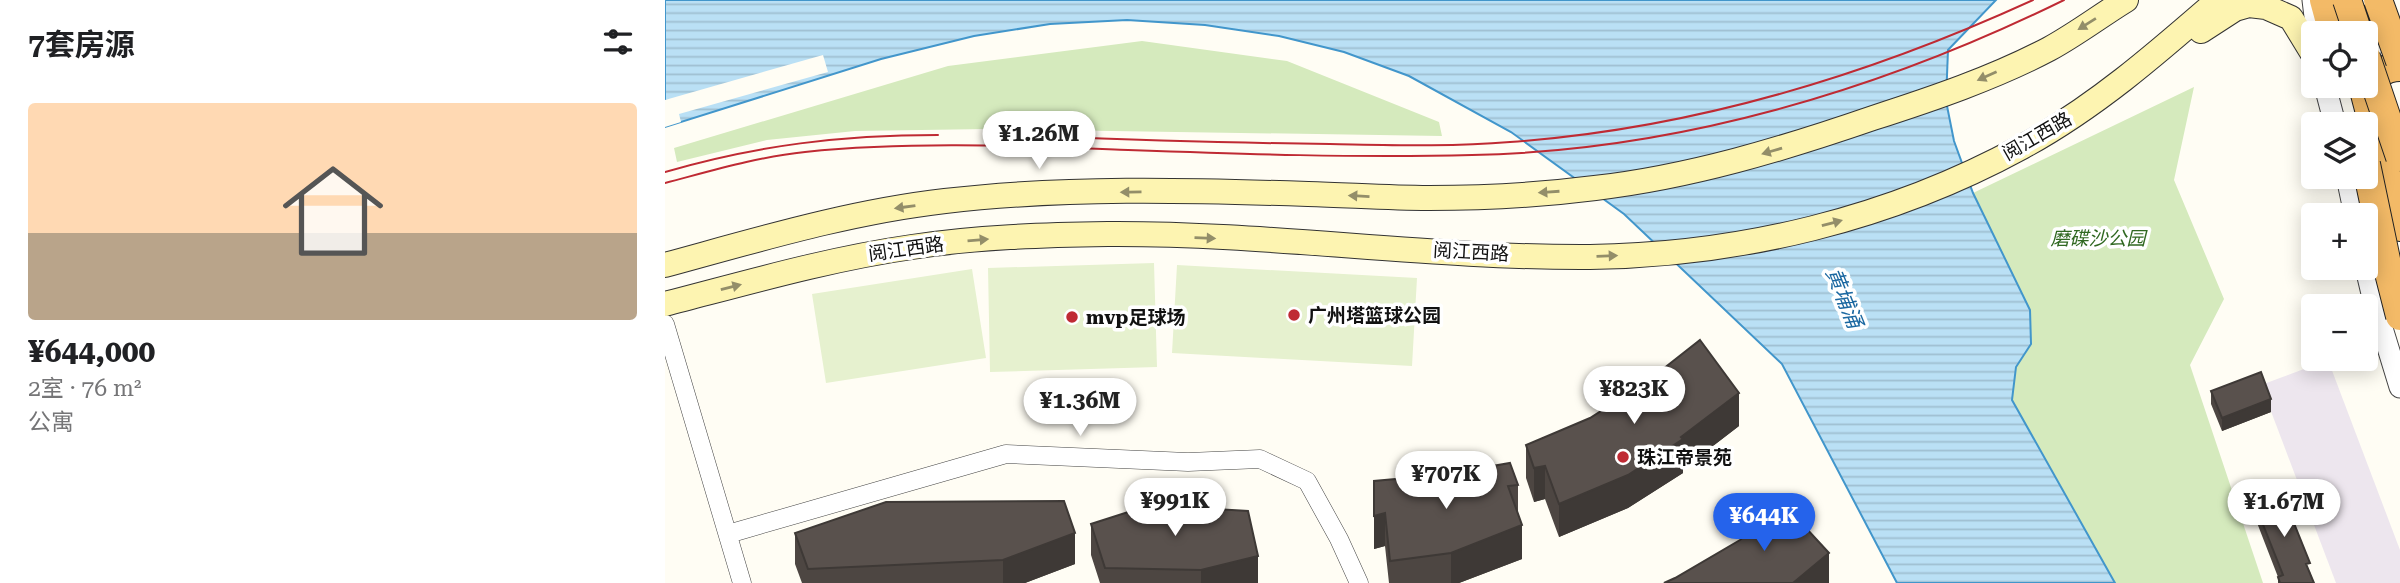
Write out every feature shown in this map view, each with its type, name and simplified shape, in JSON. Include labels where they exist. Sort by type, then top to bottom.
[{"type":"highway","points":[[2324,0],[2330,21]]},
{"type":"highway","points":[[2347,0],[2354,21]]},
{"type":"highway","points":[[2378,0],[2400,61]]},
{"type":"highway","points":[[2400,66],[2384,70],[2369,82],[2365,94],[2400,227]]},
{"type":"highway","points":[[2378,93],[2400,158]]},
{"type":"highway","points":[[2372,189],[2400,316]]},
{"type":"highway","points":[[2373,189],[2400,227]]},
{"type":"main road","points":[[665,265],[797,229],[879,211],[945,201],[1026,194],[1191,191],[1427,198],[1488,197],[1643,181],[1767,152],[1971,83],[2049,48],[2126,0]]},
{"type":"main road","name":"阅江西路","points":[[665,304],[849,258],[914,246],[1025,236],[1125,234],[1590,257],[1653,254],[1753,241],[1826,225],[1906,200],[2024,146],[2077,113],[2154,55],[2218,0]]},
{"type":"main road","points":[[2154,55],[2194,36],[2235,9],[2249,5],[2273,10],[2291,18],[2301,34]]},
{"type":"street","points":[[2313,0],[2316,21]]},
{"type":"street","points":[[2378,22],[2400,18]]},
{"type":"street","points":[[2369,280],[2400,387]]},
{"type":"street","points":[[665,324],[742,583]]},
{"type":"street","points":[[728,534],[1006,454],[1188,461],[1260,459],[1307,481],[1339,539],[1359,583]]},
{"type":"shaded area","points":[[2301,370],[2332,371],[2400,550],[2400,583],[2336,583],[2261,385]]},
{"type":"green space","points":[[1142,41],[1287,61],[1439,122],[1442,136],[987,129],[855,131],[767,140],[677,162],[674,148],[948,66]]},
{"type":"green space","name":"磨碟沙公园","points":[[2194,87],[2174,180],[2224,299],[2190,365],[2263,583],[2115,583],[2012,400],[2016,367],[2031,344],[1973,193]]},
{"type":"green space","name":"mvp足球场","points":[[1154,263],[1157,367],[990,372],[988,268]]},
{"type":"green space","name":"广州塔篮球公园","points":[[1177,265],[1417,278],[1412,366],[1172,353]]},
{"type":"green space","points":[[972,269],[986,358],[826,383],[812,294]]},
{"type":"water","name":"黄埔涌","points":[[665,0],[1996,0],[1948,50],[1946,101],[1954,141],[1973,193],[2030,310],[2031,344],[2016,367],[2012,400],[2115,583],[1897,583],[1782,364],[1624,214],[1511,132],[1409,76],[1344,52],[1279,36],[1205,25],[1127,20],[1050,24],[974,36],[881,59],[665,127]]},
{"type":"pier","points":[[823,55],[828,72],[679,114],[681,122],[665,127],[665,100]]},
{"type":"building","points":[[1700,340],[1739,393],[1681,437],[1683,439],[1628,475],[1559,504],[1545,466],[1534,468],[1526,445],[1590,418],[1649,380]]},
{"type":"building","points":[[2261,372],[2271,399],[2222,418],[2211,391]]},
{"type":"building","points":[[1510,463],[1518,485],[1508,486],[1522,525],[1451,553],[1390,561],[1385,513],[1374,516],[1374,481],[1441,475]]},
{"type":"building","points":[[2281,491],[2310,563],[2306,564],[2314,583],[2280,583],[2278,577],[2283,575],[2254,502]]},
{"type":"building","points":[[1788,498],[1810,521],[1805,527],[1829,553],[1793,583],[1664,583],[1740,540]]},
{"type":"building","points":[[1064,501],[1075,533],[1003,560],[808,569],[795,533],[886,502]]},
{"type":"building","points":[[1150,505],[1248,511],[1258,556],[1201,570],[1105,568],[1091,524]]},
{"type":"tram line","points":[[1040,136],[1420,145],[1487,144],[1578,135],[1645,125],[1777,95],[1907,52],[2033,0]]},
{"type":"tram line","points":[[665,183],[769,157],[885,146],[1007,146],[1429,156],[1549,151],[1625,142],[1701,128],[1850,88],[1923,62],[2064,0]]},
{"type":"tram line","points":[[665,172],[733,155],[800,143],[938,135]]},
{"type":"place","name":"广州塔篮球公园","points":[[1294,315]]},
{"type":"place","name":"mvp足球场","points":[[1072,317]]},
{"type":"place","name":"珠江帝景苑","points":[[1623,457]]}]
